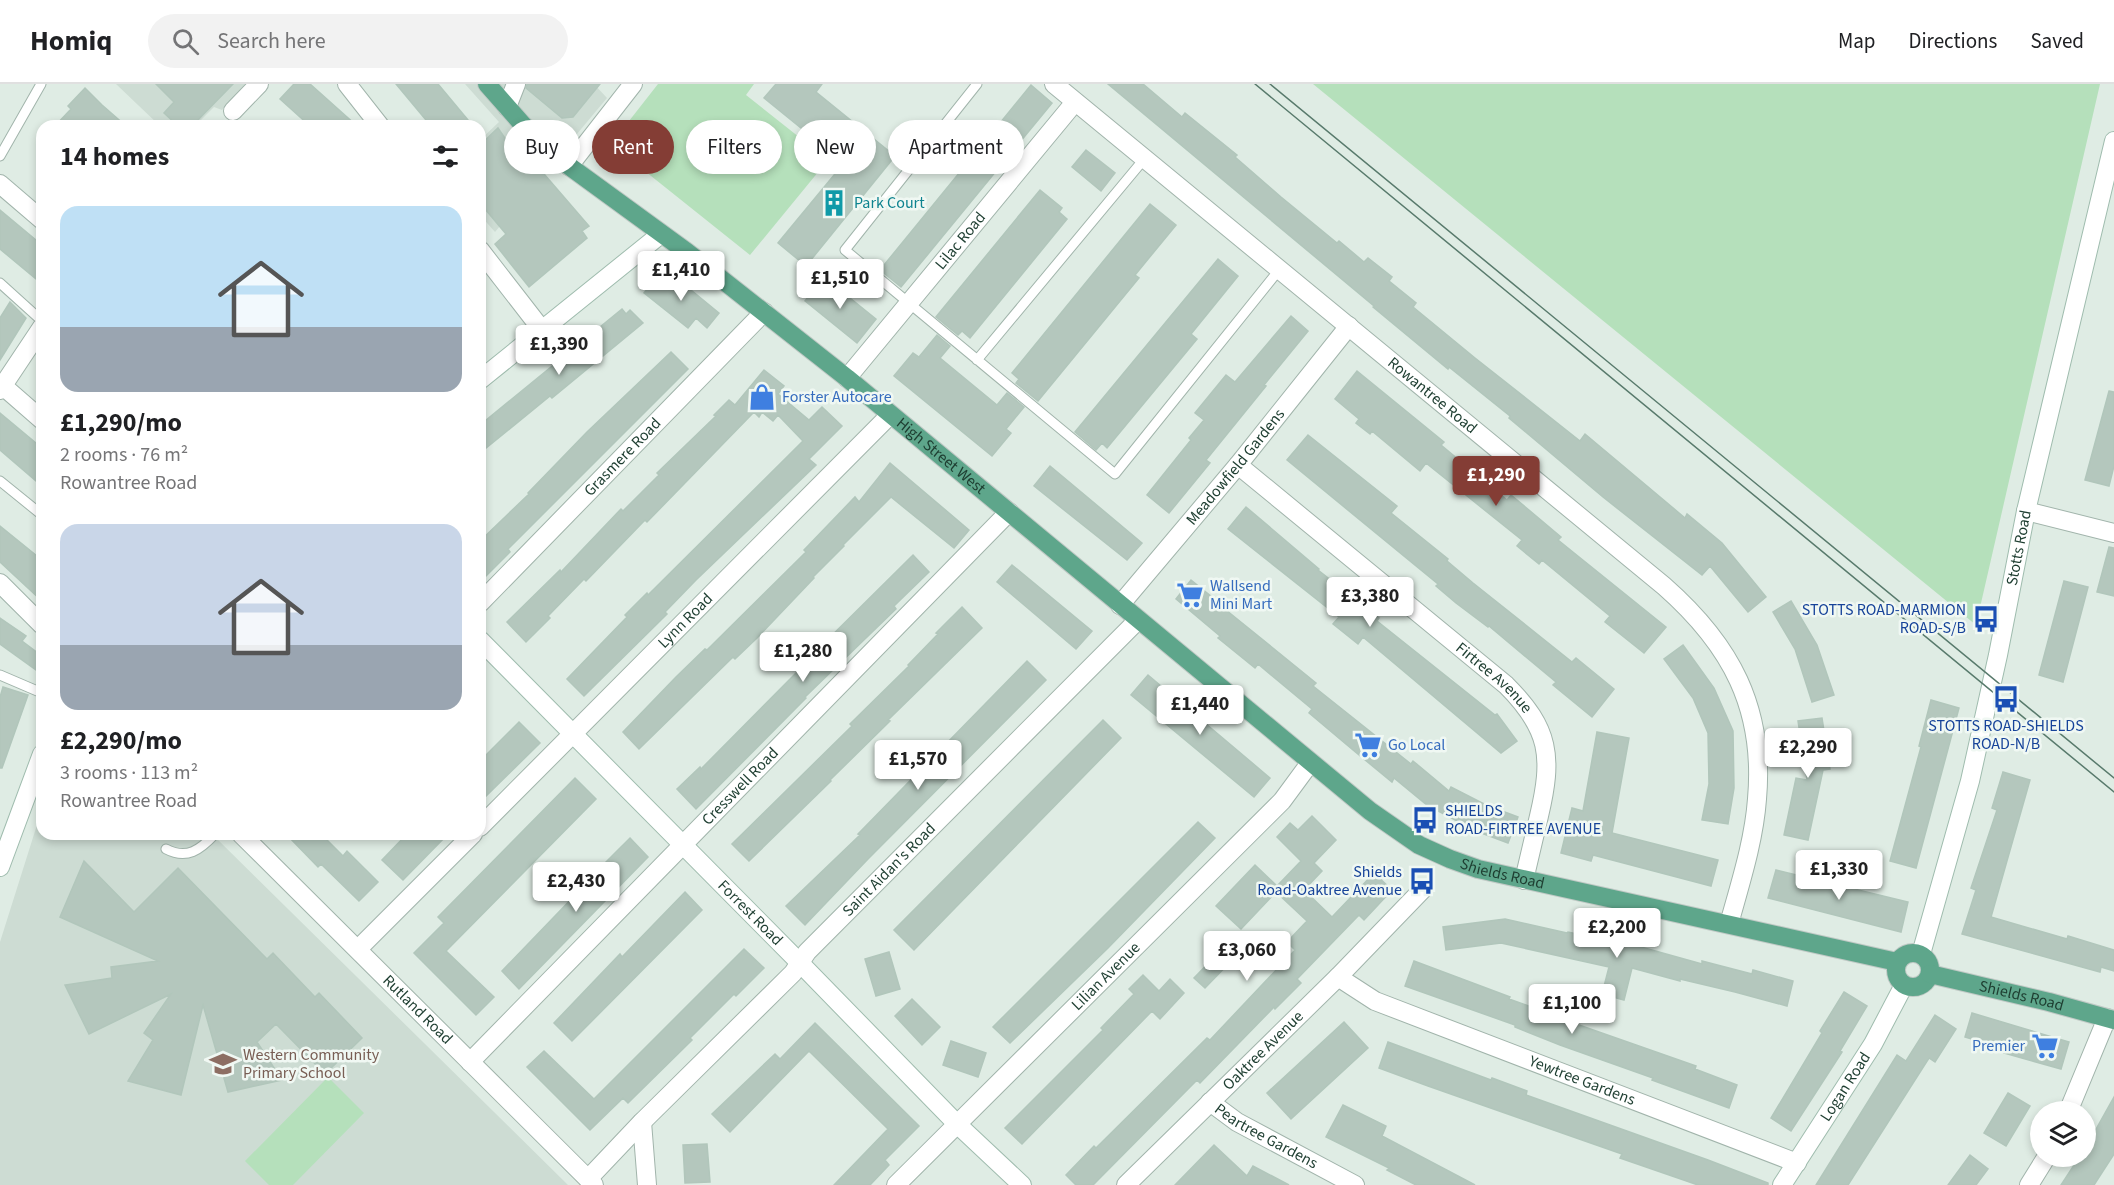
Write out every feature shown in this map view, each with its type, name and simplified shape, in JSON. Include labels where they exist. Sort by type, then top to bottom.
[{"type":"main road","name":"High Street West","points":[[487,84],[519,120]]},
{"type":"main road","name":"High Street West","points":[[580,174],[764,312],[847,378],[1310,763]]},
{"type":"main road","name":"Shields Road","points":[[1310,763],[1370,811],[1419,845],[1478,869],[1897,962]]},
{"type":"main road","points":[[1909,953],[1921,954],[1929,964],[1930,974],[1920,985],[1910,987],[1904,985],[1896,975],[1897,962],[1909,953]]},
{"type":"main road","name":"Shields Road","points":[[1930,974],[2110,1019]]},
{"type":"street","points":[[233,111],[259,84]]},
{"type":"street","points":[[347,84],[376,120]]},
{"type":"street","points":[[507,107],[516,84]]},
{"type":"street","points":[[580,152],[633,84]]},
{"type":"street","name":"Rowantree Road","points":[[1054,84],[1664,586],[1690,609],[1710,633],[1730,662],[1746,696],[1755,734],[1758,769],[1754,825],[1729,924]]},
{"type":"street","name":"Lilac Road","points":[[847,378],[1075,102]]},
{"type":"street","name":"Stotts Road","points":[[1921,954],[1970,781],[1998,655],[2026,511],[2114,141]]},
{"type":"street","points":[[0,184],[36,215]]},
{"type":"street","points":[[486,375],[661,234]]},
{"type":"street","points":[[486,258],[542,330]]},
{"type":"street","name":"Grasmere Road","points":[[486,597],[764,312]]},
{"type":"street","name":"Meadowfield Gardens","points":[[1120,605],[1238,465],[1349,326]]},
{"type":"street","points":[[36,336],[1,388],[36,415]]},
{"type":"street","name":"Lynn Road","points":[[486,821],[890,415]]},
{"type":"street","name":"Firtree Avenue","points":[[1238,465],[1506,685],[1530,712],[1544,742],[1548,772],[1524,880]]},
{"type":"street","points":[[2026,511],[2114,533]]},
{"type":"street","name":"Cresswell Road","points":[[470,1062],[1010,512]]},
{"type":"street","points":[[0,583],[36,619]]},
{"type":"street","name":"Saint Aidan's Road","points":[[591,1182],[642,1122],[793,973],[815,944],[1138,620]]},
{"type":"street","name":"Forrest Road","points":[[486,646],[957,1124],[1022,1185]]},
{"type":"street","name":"Lilian Avenue","points":[[896,1185],[1282,801],[1310,763]]},
{"type":"street","points":[[0,867],[36,770]]},
{"type":"street","name":"Rutland Road","points":[[247,840],[591,1182]]},
{"type":"street","points":[[358,949],[467,840]]},
{"type":"street","name":"Oaktree Avenue","points":[[1126,1185],[1338,977],[1423,889]]},
{"type":"street","name":"Yewtree Gardens","points":[[1338,977],[1375,1001],[1797,1163]]},
{"type":"street","name":"Logan Road","points":[[1782,1185],[1873,1044],[1904,985]]},
{"type":"street","points":[[2073,1101],[2110,1019]]},
{"type":"street","name":"Peartree Gardens","points":[[1210,1102],[1237,1122],[1355,1185]]},
{"type":"street","points":[[642,1122],[647,1185]]},
{"type":"street","points":[[2029,1185],[2040,1167]]},
{"type":"lane","points":[[0,156],[41,84]]},
{"type":"lane","points":[[977,84],[845,250],[1115,474],[1279,270]]},
{"type":"lane","points":[[977,360],[1145,158]]},
{"type":"lane","points":[[0,283],[36,316]]},
{"type":"lane","points":[[0,481],[36,510]]},
{"type":"lane","points":[[0,675],[36,690]]},
{"type":"lane","points":[[165,849],[182,855],[199,849],[209,840]]},
{"type":"shaded area","points":[[116,84],[245,84],[222,110],[214,107],[201,120],[154,120]]},
{"type":"shaded area","points":[[465,84],[594,84],[607,98],[580,130],[580,120],[504,120],[504,174],[543,174],[495,232],[486,222],[486,134],[499,122]]},
{"type":"shaded area","name":"Western Community Primary School","points":[[36,828],[36,840],[218,840],[568,1185],[0,1185],[0,942]]},
{"type":"green space","points":[[658,84],[754,84],[746,95],[778,120],[686,120],[686,174],[782,174],[782,124],[794,133],[794,174],[817,174],[750,255],[649,174],[674,174],[674,120],[630,120]]},
{"type":"green space","points":[[1313,84],[2100,84],[1976,625]]},
{"type":"green space","points":[[328,1077],[364,1113],[293,1185],[269,1185],[245,1161]]},
{"type":"building","points":[[156,84],[233,84],[198,120],[172,120],[164,113],[174,102]]},
{"type":"building","points":[[294,84],[310,84],[350,120],[303,120],[280,99]]},
{"type":"building","points":[[396,84],[438,84],[468,120],[426,120]]},
{"type":"building","points":[[527,84],[600,84],[573,117],[562,118],[526,88]]},
{"type":"building","name":"Park Court","points":[[776,84],[822,84],[816,92],[851,120],[794,120],[794,122],[764,98]]},
{"type":"building","points":[[1108,84],[1143,84],[1182,117],[1185,113],[1237,155],[1235,157],[1337,243],[1339,241],[1364,262],[1368,258],[1392,277],[1389,281],[1416,303],[1413,307],[1475,358],[1580,441],[1585,434],[1685,518],[1687,514],[1722,543],[1766,597],[1748,612],[1710,566],[1702,575],[1603,497],[1509,418],[1510,416],[1449,367],[1448,369]]},
{"type":"building","points":[[1031,85],[1052,103],[1024,137],[1024,120],[1002,120]]},
{"type":"building","points":[[85,88],[119,120],[61,120],[71,109],[68,106]]},
{"type":"building","points":[[498,128],[504,137],[504,174],[544,174],[589,226],[582,231],[587,238],[529,287],[495,244],[506,234],[486,210],[486,139]]},
{"type":"building","name":"Park Court","points":[[876,141],[888,150],[888,165],[806,266],[778,243],[835,174],[876,174]]},
{"type":"building","points":[[1086,150],[1115,173],[1101,191],[1072,167]]},
{"type":"building","points":[[958,174],[994,174],[901,287],[880,270]]},
{"type":"building","points":[[1040,190],[1062,208],[1059,212],[1067,219],[970,338],[962,331],[958,335],[936,317]]},
{"type":"building","points":[[1150,204],[1176,225],[1135,275],[1139,278],[1038,401],[1016,383],[1019,379],[1012,373]]},
{"type":"building","points":[[0,210],[36,240],[36,279],[0,249]]},
{"type":"building","points":[[1218,259],[1238,276],[1191,334],[1197,339],[1107,448],[1102,443],[1096,450],[1075,432]]},
{"type":"building","points":[[660,274],[676,286],[680,281],[719,313],[707,328],[696,318],[688,328],[644,293]]},
{"type":"building","points":[[824,277],[876,319],[857,343],[805,301]]},
{"type":"building","points":[[10,302],[26,318],[0,360],[0,318]]},
{"type":"building","points":[[622,309],[626,314],[630,310],[643,323],[552,398],[550,396],[486,448],[486,420]]},
{"type":"building","points":[[1291,316],[1308,331],[1206,460],[1210,463],[1169,513],[1147,495],[1204,420],[1195,413],[1226,375],[1235,382]]},
{"type":"building","points":[[937,335],[950,346],[940,358],[997,405],[1007,393],[1024,407],[1006,429],[1011,433],[992,456],[894,376],[913,353],[919,357]]},
{"type":"building","points":[[671,352],[688,369],[508,549],[510,552],[486,576],[486,535],[529,494],[587,432]]},
{"type":"building","points":[[764,370],[784,386],[778,394],[809,420],[822,407],[842,426],[809,459],[816,465],[696,580],[665,612],[667,614],[584,696],[567,679],[627,617],[625,615],[803,441],[778,415],[773,421],[762,412],[759,417],[754,412],[647,522],[645,520],[586,581],[584,579],[526,642],[507,622],[560,570],[561,572],[621,509],[623,511],[659,475],[657,473],[716,416],[714,415],[729,400],[735,405]]},
{"type":"building","points":[[1357,371],[1444,442],[1441,445],[1507,500],[1511,495],[1561,537],[1558,540],[1666,627],[1644,653],[1605,622],[1610,616],[1542,560],[1539,564],[1517,546],[1522,540],[1426,463],[1420,471],[1372,431],[1370,434],[1356,423],[1359,419],[1335,399]]},
{"type":"building","points":[[2109,391],[2114,392],[2114,466],[2109,486],[2085,480]]},
{"type":"building","points":[[0,413],[36,443],[36,481],[0,450]]},
{"type":"building","points":[[1308,435],[1397,506],[1391,513],[1448,559],[1447,561],[1473,583],[1572,662],[1576,658],[1614,689],[1592,717],[1553,685],[1556,682],[1489,626],[1456,603],[1436,586],[1438,584],[1287,460]]},
{"type":"building","points":[[890,463],[969,530],[954,548],[891,497],[757,638],[735,659],[733,657],[639,749],[623,732],[676,677],[705,649],[707,650],[806,552],[804,550],[855,497],[859,502]]},
{"type":"building","points":[[1050,466],[1142,543],[1127,560],[1034,486]]},
{"type":"building","points":[[1246,507],[1318,570],[1379,618],[1377,621],[1495,715],[1497,714],[1517,741],[1501,753],[1363,637],[1358,644],[1333,624],[1339,617],[1228,529]]},
{"type":"building","points":[[0,526],[36,555],[36,595],[0,562]]},
{"type":"building","points":[[2109,547],[2114,548],[2114,596],[2097,592]]},
{"type":"building","points":[[913,555],[929,572],[894,606],[896,609],[805,697],[696,809],[677,789],[700,767],[701,769]]},
{"type":"building","points":[[1012,565],[1092,631],[1076,649],[997,582]]},
{"type":"building","points":[[1191,580],[1316,683],[1313,686],[1411,764],[1413,761],[1449,791],[1451,787],[1486,805],[1518,817],[1508,843],[1476,831],[1427,805],[1394,778],[1392,782],[1309,713],[1312,709],[1258,664],[1255,668],[1218,638],[1220,636],[1176,599]]},
{"type":"building","points":[[2064,581],[2088,587],[2063,682],[2039,675]]},
{"type":"building","points":[[1791,601],[1817,645],[1834,695],[1812,702],[1795,649],[1773,612]]},
{"type":"building","points":[[962,607],[982,628],[749,861],[732,844],[852,726],[850,724],[909,666],[938,634],[936,633]]},
{"type":"building","points":[[0,618],[26,636],[22,641],[36,652],[36,670],[0,644]]},
{"type":"building","points":[[1683,645],[1714,688],[1733,731],[1734,788],[1728,824],[1702,820],[1709,784],[1708,733],[1693,698],[1664,659]]},
{"type":"building","points":[[1027,661],[1046,680],[805,925],[786,906],[860,835],[858,834]]},
{"type":"building","points":[[1148,675],[1270,778],[1254,797],[1131,695]]},
{"type":"building","points":[[3,687],[28,695],[2,768],[0,768],[0,697]]},
{"type":"building","points":[[1931,700],[1959,708],[1916,868],[1890,861],[1921,747],[1919,746]]},
{"type":"building","points":[[1822,718],[1830,769],[1823,770],[1808,840],[1784,835],[1796,778],[1807,780],[1798,721]]},
{"type":"building","points":[[1103,720],[1121,738],[914,950],[894,930]]},
{"type":"building","points":[[519,722],[540,743],[486,796],[486,755]]},
{"type":"building","points":[[1597,732],[1629,738],[1612,833],[1718,860],[1711,886],[1593,855],[1591,861],[1561,853],[1572,808],[1583,811]]},
{"type":"building","points":[[2003,772],[2030,780],[1991,917],[2114,950],[2114,971],[2101,967],[2100,972],[1962,934],[1976,890],[1971,888],[1997,810],[1992,808]]},
{"type":"building","points":[[575,778],[596,799],[446,951],[494,997],[476,1015],[414,953],[444,923],[438,917]]},
{"type":"building","points":[[1312,816],[1336,840],[1314,863],[1322,871],[1304,890],[1332,917],[1374,873],[1392,890],[1364,920],[1359,915],[1297,979],[1301,983],[1275,1009],[1274,1007],[1200,1083],[1197,1080],[1093,1185],[1076,1185],[1066,1175],[1207,1038],[1210,1040],[1295,950],[1287,942],[1307,921],[1276,892],[1241,929],[1216,906],[1255,865],[1277,886],[1301,861],[1277,837],[1290,823],[1298,830]]},
{"type":"building","points":[[1198,822],[1215,838],[1108,948],[1010,1043],[993,1027]]},
{"type":"building","points":[[630,838],[648,857],[519,989],[502,971]]},
{"type":"building","points":[[292,840],[327,840],[343,856],[347,851],[378,882],[359,901],[321,864],[318,867]]},
{"type":"building","points":[[401,840],[442,840],[403,880],[382,860]]},
{"type":"building","points":[[84,861],[134,912],[178,868],[267,959],[273,953],[315,997],[319,993],[362,1038],[325,1074],[276,1024],[257,1042],[282,1080],[228,1092],[203,1005],[181,1095],[128,1081],[153,1040],[144,1033],[171,994],[89,1034],[65,985],[112,978],[111,967],[158,961],[60,917]]},
{"type":"building","points":[[1776,870],[1908,902],[1901,932],[1768,898]]},
{"type":"building","points":[[685,892],[702,910],[572,1041],[554,1023],[620,954],[622,957]]},
{"type":"building","points":[[1505,919],[1567,933],[1616,942],[1616,940],[1702,964],[1702,961],[1752,974],[1753,970],[1793,981],[1787,1006],[1632,968],[1624,1000],[1602,994],[1609,967],[1501,943],[1446,950],[1443,927]]},
{"type":"building","points":[[1223,948],[1234,958],[1205,988],[1194,978]]},
{"type":"building","points":[[744,949],[764,968],[736,996],[734,994],[690,1038],[692,1040],[628,1103],[623,1098],[590,1130],[527,1067],[544,1051],[594,1099]]},
{"type":"building","points":[[889,952],[900,989],[876,996],[865,959]]},
{"type":"building","points":[[1414,961],[1559,1018],[1696,1066],[1695,1069],[1737,1085],[1729,1108],[1560,1045],[1515,1027],[1515,1025],[1405,986]]},
{"type":"building","points":[[1143,975],[1159,991],[1170,979],[1184,993],[1160,1019],[1152,1011],[1022,1144],[1005,1128],[1103,1030],[1101,1028],[1134,994],[1129,989]]},
{"type":"building","points":[[1844,992],[1867,1006],[1840,1051],[1842,1052],[1791,1131],[1771,1118]]},
{"type":"building","points":[[912,999],[940,1027],[922,1045],[895,1016]]},
{"type":"building","points":[[1972,1013],[2069,1042],[2061,1069],[2004,1053],[2005,1049],[1965,1037]]},
{"type":"building","points":[[1935,1015],[1956,1029],[1935,1062],[1929,1058],[1848,1185],[1816,1185],[1897,1055],[1906,1061]]},
{"type":"building","points":[[1344,1022],[1368,1048],[1291,1119],[1267,1093]]},
{"type":"building","points":[[815,1023],[919,1126],[885,1160],[889,1165],[870,1185],[834,1185],[888,1129],[809,1051],[730,1132],[712,1114],[775,1054],[780,1059]]},
{"type":"building","points":[[951,1041],[986,1053],[978,1077],[943,1065]]},
{"type":"building","points":[[1388,1042],[1527,1091],[1526,1095],[1708,1160],[1768,1183],[1768,1185],[1698,1185],[1620,1158],[1622,1154],[1379,1068]]},
{"type":"building","points":[[2008,1093],[2030,1106],[2006,1146],[1984,1133]]},
{"type":"building","points":[[2114,1097],[2114,1154],[2094,1185],[2061,1185],[2073,1167],[2096,1167],[2096,1129]]},
{"type":"building","points":[[1343,1105],[1386,1126],[1382,1136],[1475,1185],[1416,1185],[1387,1170],[1389,1168],[1326,1137]]},
{"type":"building","points":[[707,1144],[710,1182],[685,1183],[683,1145]]},
{"type":"building","points":[[1214,1145],[1247,1176],[1253,1166],[1289,1185],[1175,1185]]},
{"type":"building","points":[[1970,1155],[1988,1169],[1976,1185],[1948,1185]]},
{"type":"tram line","points":[[1255,84],[2114,792]]},
{"type":"tram line","points":[[1270,84],[2114,778]]},
{"type":"place","name":"Park Court","points":[[834,203]]},
{"type":"place","name":"Forster Autocare","points":[[762,397]]},
{"type":"place","name":"Wallsend Mini Mart","points":[[1190,595]]},
{"type":"place","name":"STOTTS ROAD-MARMION ROAD-S/B","points":[[1986,619]]},
{"type":"place","name":"STOTTS ROAD-SHIELDS ROAD-N/B","points":[[2006,699]]},
{"type":"place","name":"Go Local","points":[[1368,745]]},
{"type":"place","name":"SHIELDS ROAD-FIRTREE AVENUE","points":[[1425,820]]},
{"type":"place","name":"Shields Road-Oaktree Avenue","points":[[1422,881]]},
{"type":"place","name":"Premier","points":[[2045,1046]]},
{"type":"place","name":"Western Community Primary School","points":[[223,1064]]}]
